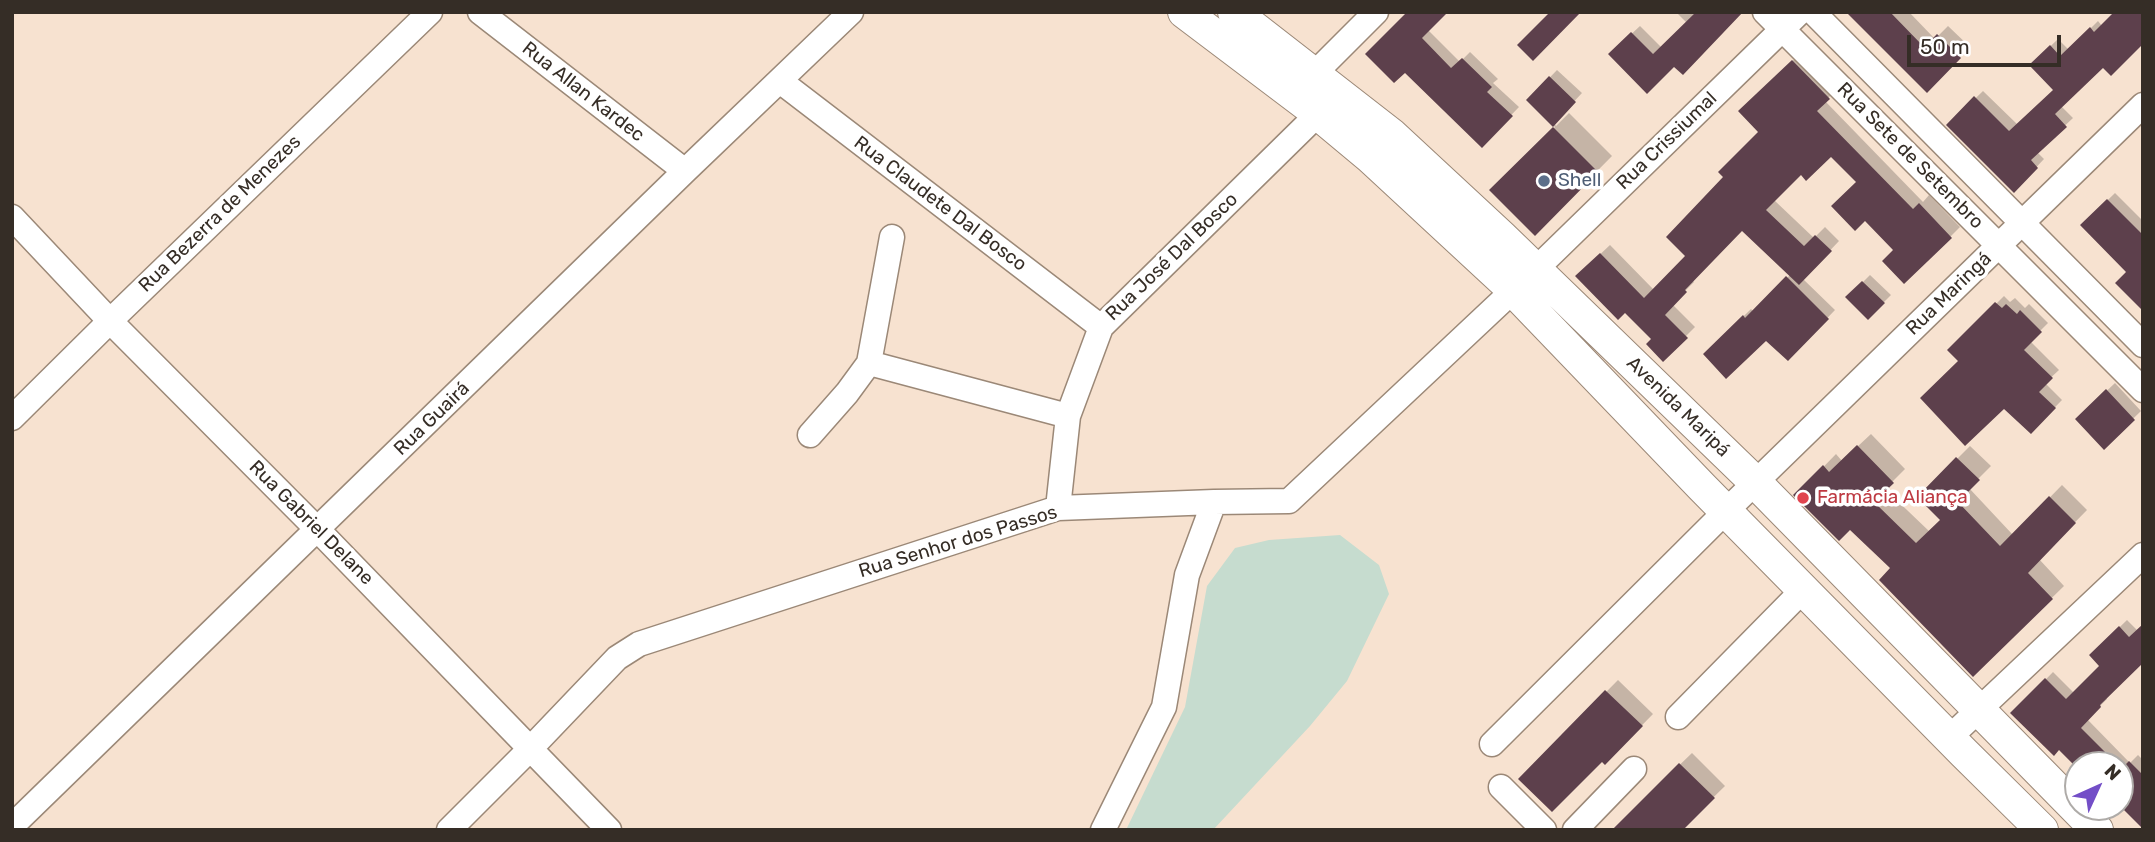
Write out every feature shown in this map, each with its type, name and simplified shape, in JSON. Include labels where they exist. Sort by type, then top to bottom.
[{"type":"main road","name":"Avenida Maripá","points":[[1184,12],[1293,76],[1329,104],[1371,158],[1523,280],[1755,482],[2096,830]]},
{"type":"main road","name":"Avenida Maripá","points":[[1234,12],[1293,76]]},
{"type":"main road","name":"Avenida Maripá","points":[[1523,280],[1726,510],[2042,830]]},
{"type":"main road","points":[[1726,510],[1730,491],[1741,480],[1755,482]]},
{"type":"main road","points":[[1949,738],[1957,718],[1965,710],[1980,711]]},
{"type":"street","name":"Rua Bezerra de Menezes","points":[[12,418],[430,12]]},
{"type":"street","name":"Rua Allan Kardec","points":[[480,12],[685,172]]},
{"type":"street","name":"Rua Guairá","points":[[12,826],[851,12]]},
{"type":"street","points":[[1293,76],[1376,12]]},
{"type":"street","name":"Rua Crissiumal","points":[[1523,280],[1774,21],[1800,12]]},
{"type":"street","name":"Rua Sete de Setembro","points":[[1813,12],[2143,345]]},
{"type":"street","name":"Rua Sete de Setembro","points":[[1774,21],[2143,390]]},
{"type":"street","name":"Rua Claudete Dal Bosco","points":[[780,81],[1101,327]]},
{"type":"street","name":"Rua José Dal Bosco","points":[[1058,508],[1068,416],[1101,327],[1329,104]]},
{"type":"street","name":"Rua Maringá","points":[[1755,482],[2143,105]]},
{"type":"street","name":"Rua Gabriel Delane","points":[[12,217],[609,830]]},
{"type":"street","points":[[810,435],[869,363],[892,237]]},
{"type":"street","name":"Rua Senhor dos Passos","points":[[449,830],[617,658],[639,644],[1058,508],[1289,501],[1523,280]]},
{"type":"street","points":[[869,363],[1068,416]]},
{"type":"street","points":[[1103,830],[1164,707],[1187,575],[1214,502]]},
{"type":"street","points":[[1492,744],[1726,510]]},
{"type":"street","points":[[1980,711],[2143,555]]},
{"type":"street","points":[[1678,717],[1804,589]]},
{"type":"street","points":[[1574,830],[1634,769]]},
{"type":"street","points":[[1501,787],[1544,830]]},
{"type":"green space","points":[[1340,535],[1379,565],[1389,594],[1347,681],[1310,726],[1213,830],[1126,830],[1185,707],[1207,586],[1235,548],[1269,540]]},
{"type":"building","points":[[1407,12],[1448,12],[1422,38],[1451,68],[1462,58],[1492,87],[1487,92],[1513,116],[1482,148],[1405,73],[1394,83],[1365,54]]},
{"type":"building","points":[[1550,12],[1581,12],[1533,61],[1517,45]]},
{"type":"building","points":[[1696,12],[1743,12],[1683,75],[1674,67],[1647,94],[1608,54],[1631,32],[1653,54]]},
{"type":"building","points":[[1846,12],[1890,12],[1924,47],[1937,34],[1961,58],[1927,93]]},
{"type":"building","points":[[2114,12],[2143,12],[2143,44],[2111,76],[2103,68],[2055,114],[2067,127],[2031,160],[2038,168],[2014,193],[1946,125],[1974,96],[2009,131],[2053,90],[2029,65],[2050,45],[2060,56],[2090,27],[2094,32]]},
{"type":"building","points":[[1792,60],[1830,99],[1817,111],[1913,209],[1919,203],[1952,238],[1904,284],[1882,261],[1893,250],[1865,221],[1855,231],[1831,206],[1856,182],[1831,157],[1806,181],[1801,175],[1766,210],[1804,246],[1815,235],[1832,251],[1799,285],[1742,231],[1685,290],[1687,292],[1665,315],[1688,338],[1663,362],[1646,344],[1651,339],[1625,313],[1618,320],[1575,276],[1600,253],[1644,298],[1685,256],[1666,237],[1723,177],[1718,172],[1758,132],[1738,111]]},
{"type":"building","points":[[1549,76],[1576,102],[1553,127],[1526,100]]},
{"type":"building","name":"Shell","points":[[1553,127],[1598,172],[1535,236],[1489,190]]},
{"type":"building","points":[[2107,199],[2143,235],[2143,311],[2115,283],[2126,272],[2080,225]]},
{"type":"building","points":[[1786,276],[1829,319],[1788,361],[1766,341],[1726,379],[1703,354],[1743,315],[1745,318]]},
{"type":"building","points":[[1862,281],[1885,303],[1868,320],[1845,297]]},
{"type":"building","points":[[1995,302],[2002,308],[2006,304],[2017,314],[2020,310],[2042,332],[2024,350],[2053,378],[2039,392],[2056,408],[2031,434],[2004,409],[1965,446],[1920,398],[1958,361],[1947,350]]},
{"type":"building","points":[[2106,389],[2135,420],[2104,450],[2075,419]]},
{"type":"building","points":[[1857,445],[1894,483],[1874,502],[1916,543],[1940,520],[1917,497],[1956,457],[1980,480],[1958,502],[2000,546],[2049,496],[2076,523],[2028,573],[2053,599],[1973,677],[1879,580],[1890,568],[1850,530],[1839,541],[1793,495],[1823,465],[1829,472]]},
{"type":"building","points":[[2143,624],[2143,663],[2100,705],[2081,728],[2104,751],[2064,751],[2064,755],[2059,750],[2054,756],[2010,713],[2045,678],[2066,699],[2099,666],[2089,655],[2119,626],[2129,637]]},
{"type":"building","points":[[1605,690],[1643,726],[1605,765],[1602,762],[1552,812],[1518,779]]},
{"type":"building","points":[[1679,763],[1715,798],[1683,830],[1612,830]]},
{"type":"building","points":[[2134,766],[2143,775],[2143,829],[2134,820]]},
{"type":"place","name":"Shell","points":[[1544,181]]},
{"type":"place","name":"Farmácia Aliança","points":[[1803,498]]}]
